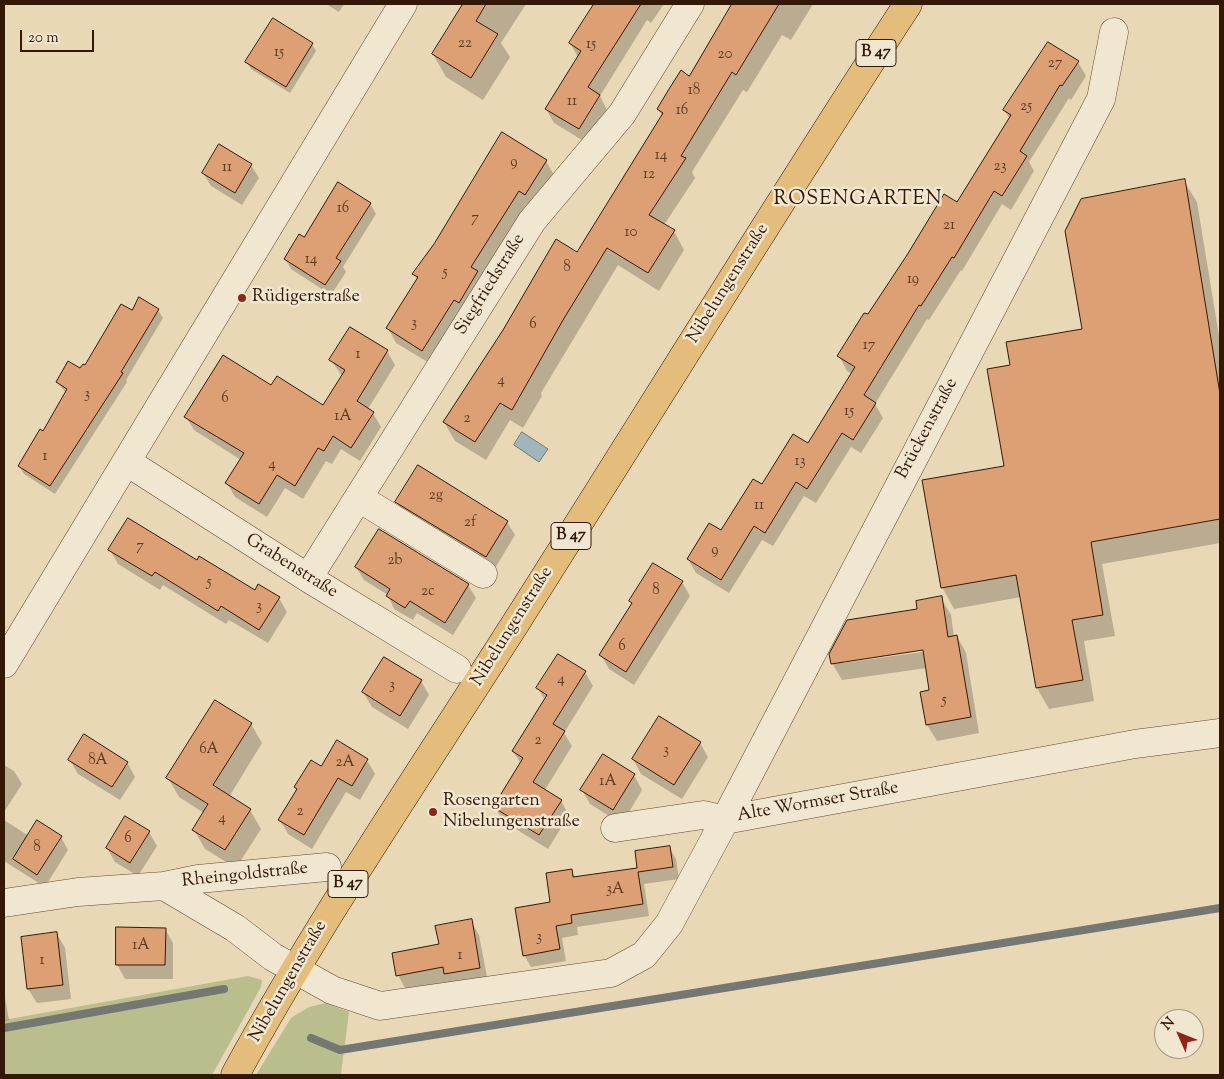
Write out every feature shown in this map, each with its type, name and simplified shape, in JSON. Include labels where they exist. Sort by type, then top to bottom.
[{"type":"main road","name":"Nibelungenstraße","points":[[235,1075],[294,969],[908,4]]},
{"type":"street","points":[[4,664],[403,4]]},
{"type":"street","name":"Siegfriedstraße","points":[[308,578],[532,221],[622,114],[690,4]]},
{"type":"street","name":"Brückenstraße","points":[[725,820],[1101,99],[1114,32]]},
{"type":"street","name":"Grabenstraße","points":[[127,462],[308,578],[457,669]]},
{"type":"street","points":[[359,498],[483,574]]},
{"type":"street","name":"Alte Wormser Straße","points":[[294,969],[332,990],[380,1006],[610,973],[644,955],[669,924],[725,820],[1135,744],[1220,733]]},
{"type":"street","points":[[615,828],[703,814],[725,820]]},
{"type":"street","name":"Rheingoldstraße","points":[[4,903],[78,892],[164,886],[198,879],[327,868]]},
{"type":"street","name":"Rheingoldstraße","points":[[164,886],[235,928],[266,952],[294,969]]},
{"type":"green space","points":[[248,976],[262,980],[261,987],[212,1075],[4,1075],[4,1020]]},
{"type":"green space","points":[[326,1003],[349,1012],[341,1074],[256,1075],[291,1018],[309,1007]]},
{"type":"water","points":[[522,432],[548,449],[539,462],[514,445]]},
{"type":"building","points":[[463,4],[486,4],[476,21],[498,34],[471,78],[432,54]]},
{"type":"building","points":[[594,4],[641,4],[588,87],[600,95],[579,129],[545,109],[581,51],[569,43]]},
{"type":"building","points":[[732,4],[779,4],[736,75],[732,72],[681,156],[686,158],[649,215],[675,230],[648,273],[607,248],[563,320],[512,410],[500,403],[475,442],[443,422],[503,330],[556,239],[577,252],[663,113],[657,109],[669,89],[681,70],[689,76]]},
{"type":"building","points":[[273,18],[313,43],[286,87],[245,62]]},
{"type":"building","points":[[1048,42],[1079,61],[1062,86],[1060,85],[1020,151],[1027,156],[1002,196],[994,191],[954,258],[952,257],[921,306],[919,305],[864,395],[876,403],[853,440],[842,433],[807,489],[796,482],[765,533],[754,526],[721,580],[687,559],[709,523],[721,530],[753,479],[762,484],[793,434],[808,443],[855,367],[837,356],[864,313],[868,314],[907,255],[944,194],[957,202],[1011,115],[1003,110]]},
{"type":"building","points":[[502,132],[547,160],[525,195],[519,191],[471,267],[478,271],[459,303],[454,300],[422,351],[386,328],[418,277],[412,274],[434,244]]},
{"type":"building","points":[[219,144],[252,164],[235,193],[202,173]]},
{"type":"building","points":[[1185,179],[1220,394],[1220,519],[1091,542],[1103,615],[1072,620],[1083,680],[1036,688],[1016,575],[941,588],[922,480],[1004,466],[987,369],[1010,365],[1006,342],[1082,329],[1065,231],[1081,199]]},
{"type":"building","points":[[338,182],[371,203],[336,258],[341,261],[325,285],[284,259],[299,234],[304,237]]},
{"type":"building","points":[[139,297],[159,309],[121,372],[123,373],[50,486],[18,466],[40,429],[43,431],[67,389],[56,382],[68,361],[80,368],[83,364],[85,365],[121,304],[132,310]]},
{"type":"building","points":[[350,327],[388,350],[357,401],[374,412],[351,448],[333,436],[324,451],[318,448],[295,486],[277,475],[259,504],[225,483],[244,453],[184,417],[223,355],[271,385],[277,376],[323,405],[345,370],[329,360]]},
{"type":"building","points":[[418,465],[508,521],[486,557],[395,502]]},
{"type":"building","points":[[128,518],[197,560],[199,556],[255,590],[258,584],[280,597],[259,630],[221,606],[218,611],[155,572],[152,576],[108,550]]},
{"type":"building","points":[[379,529],[469,584],[445,623],[410,601],[405,608],[386,596],[390,589],[355,567]]},
{"type":"building","points":[[653,563],[683,581],[626,672],[599,655],[632,603],[629,601]]},
{"type":"building","points":[[942,596],[948,637],[957,635],[971,717],[926,725],[920,692],[929,690],[923,650],[831,664],[829,654],[847,620],[917,609],[916,601]]},
{"type":"building","points":[[558,654],[586,671],[553,724],[565,731],[533,782],[562,800],[539,835],[493,807],[523,758],[512,751],[547,695],[536,688]]},
{"type":"building","points":[[384,657],[422,680],[400,716],[362,692]]},
{"type":"building","points":[[215,700],[252,723],[213,785],[251,809],[225,850],[192,830],[208,804],[166,778]]},
{"type":"building","points":[[659,716],[701,742],[674,785],[632,759]]},
{"type":"building","points":[[84,734],[128,762],[112,787],[68,760]]},
{"type":"building","points":[[337,740],[368,759],[352,786],[338,778],[304,835],[278,820],[297,789],[294,787],[311,760],[321,766]]},
{"type":"building","points":[[603,754],[635,774],[613,810],[580,790]]},
{"type":"building","points":[[125,816],[150,831],[130,863],[106,848]]},
{"type":"building","points":[[37,820],[62,836],[37,875],[13,859]]},
{"type":"building","points":[[670,846],[673,867],[638,872],[643,904],[571,915],[572,923],[556,926],[560,949],[523,956],[515,908],[550,902],[546,873],[572,869],[573,877],[637,868],[635,851]]},
{"type":"building","points":[[472,919],[480,968],[444,974],[443,967],[396,976],[392,953],[439,944],[435,926]]},
{"type":"building","points":[[116,927],[166,928],[165,965],[116,965]]},
{"type":"building","points":[[57,932],[63,985],[27,989],[21,937]]},
{"type":"waterway","points":[[311,1038],[340,1050],[1220,908]]},
{"type":"waterway","points":[[4,1028],[224,989]]},
{"type":"place","name":"Rüdigerstraße","points":[[242,298]]},
{"type":"place","name":"Rosengarten Nibelungenstraße","points":[[433,812]]},
{"type":"district","name":"ROSENGARTEN","points":[[858,201]]}]
